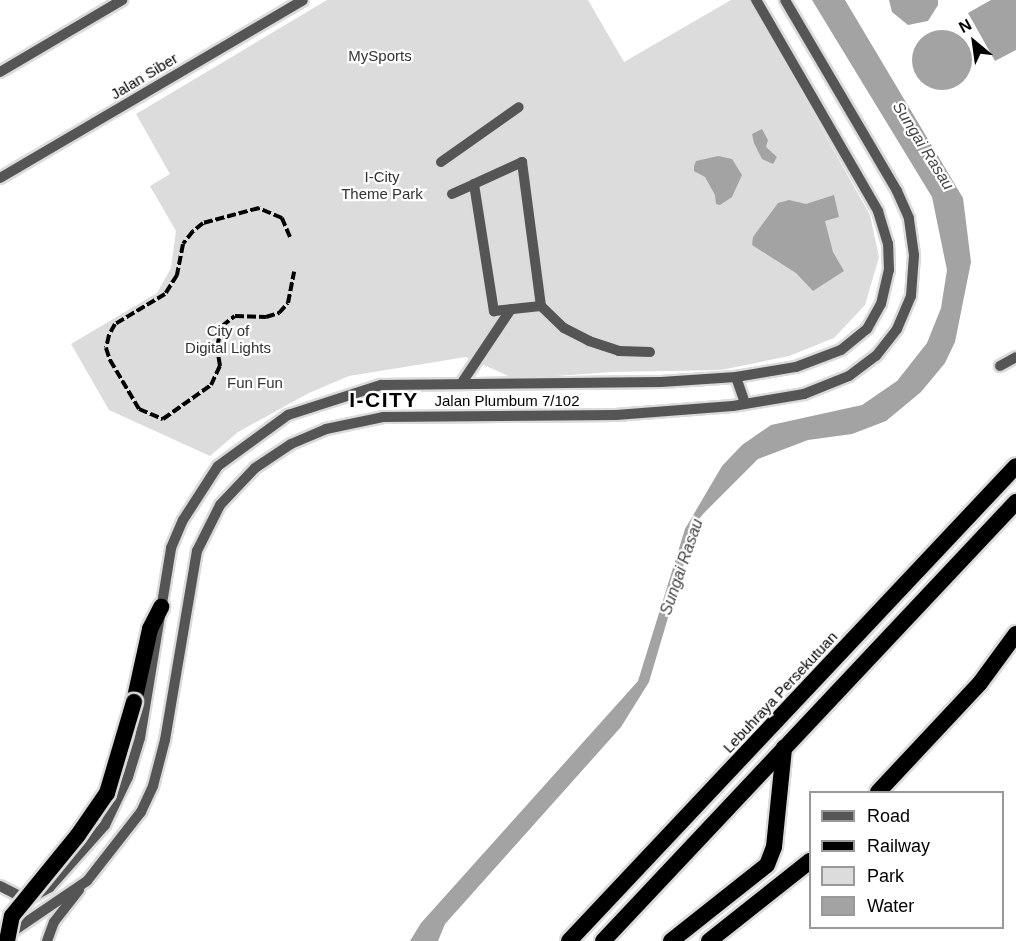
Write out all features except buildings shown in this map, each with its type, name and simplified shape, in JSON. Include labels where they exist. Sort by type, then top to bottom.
[{"type":"highway","name":"Lebuhraya Persekutuan","points":[[569,941],[1016,466]]},
{"type":"highway","points":[[603,941],[1016,502]]},
{"type":"highway","points":[[8,939],[12,916],[78,835],[106,793],[118,766],[150,629],[161,607]]},
{"type":"highway","points":[[879,791],[980,683],[1016,634]]},
{"type":"highway","points":[[671,941],[767,865],[774,847],[784,748]]},
{"type":"highway","points":[[709,941],[809,862]]},
{"type":"street","points":[[0,72],[122,0]]},
{"type":"street","name":"Jalan Siber","points":[[0,178],[303,0]]},
{"type":"street","name":"Jalan Plumbum 7/102","points":[[0,886],[20,896],[34,896],[50,887],[105,825],[128,777],[140,738],[171,548],[188,510],[218,466],[251,438],[288,415],[381,385],[661,382],[736,377],[796,367],[841,350],[867,329],[881,303],[889,270],[888,244],[878,211],[756,0]]},
{"type":"street","name":"Jalan Plumbum 7/102","points":[[8,939],[87,881],[124,838],[153,786],[165,740],[197,551],[220,505],[255,468],[291,444],[327,429],[383,417],[636,414],[745,403],[804,394],[849,376],[876,356],[890,338],[911,296],[914,255],[909,218],[897,191],[785,0]]},
{"type":"street","points":[[441,162],[519,107]]},
{"type":"street","points":[[452,194],[522,162],[541,306],[564,328],[589,341],[619,351],[650,352]]},
{"type":"street","points":[[474,184],[494,311],[541,306]]},
{"type":"street","points":[[461,384],[511,309]]},
{"type":"street","points":[[1000,366],[1016,357]]},
{"type":"street","points":[[736,377],[745,403]]},
{"type":"street","points":[[47,941],[54,922],[87,881]]},
{"type":"street","points":[[0,921],[8,939]]},
{"type":"green space","name":"I-City Theme Park","points":[[327,0],[588,0],[624,62],[731,0],[749,0],[870,215],[879,257],[865,305],[834,338],[789,356],[721,370],[612,372],[515,379],[466,357],[349,376],[309,393],[238,432],[210,456],[109,410],[71,344],[157,293],[171,268],[176,231],[150,186],[170,174],[136,114]]},
{"type":"water","name":"Sungai Rasau","points":[[812,0],[845,0],[963,198],[971,262],[955,342],[945,363],[921,392],[886,421],[852,434],[808,440],[758,459],[703,514],[696,523],[649,682],[621,727],[445,924],[438,941],[410,941],[421,923],[638,681],[685,529],[722,466],[742,445],[771,425],[862,405],[897,381],[927,343],[941,308],[947,270],[932,197]]},
{"type":"water","points":[[889,0],[938,0],[938,5],[928,21],[908,25],[892,12]]},
{"type":"water","points":[[991,0],[1016,0],[1016,50],[995,61],[968,13]]},
{"type":"water","points":[[942,30],[959,35],[967,43],[972,60],[967,77],[959,85],[942,90],[925,85],[917,77],[912,60],[917,43],[925,35]]},
{"type":"water","points":[[762,129],[768,140],[766,147],[777,157],[773,164],[762,159],[754,143],[752,134]]},
{"type":"water","points":[[718,156],[732,159],[742,175],[732,197],[720,205],[716,204],[715,195],[705,177],[694,171],[696,161]]},
{"type":"water","points":[[834,195],[839,217],[825,221],[833,252],[844,271],[813,291],[796,273],[752,245],[753,237],[778,203],[789,200],[806,204]]},
{"type":"railway","points":[[290,237],[282,218],[259,208],[203,223],[193,231],[183,244],[177,275],[165,294],[115,324],[109,335],[106,348],[110,360],[139,409],[163,419],[211,385],[220,366],[217,347],[222,326],[235,316],[266,317],[279,313],[288,303],[294,272]]},
{"type":"district","name":"I-CITY","points":[[384,400]]},
{"type":"park label","name":"MySports","points":[[380,56]]},
{"type":"park label","name":"City of Digital Lights","points":[[228,338]]},
{"type":"park label","name":"Fun Fun","points":[[255,383]]}]
